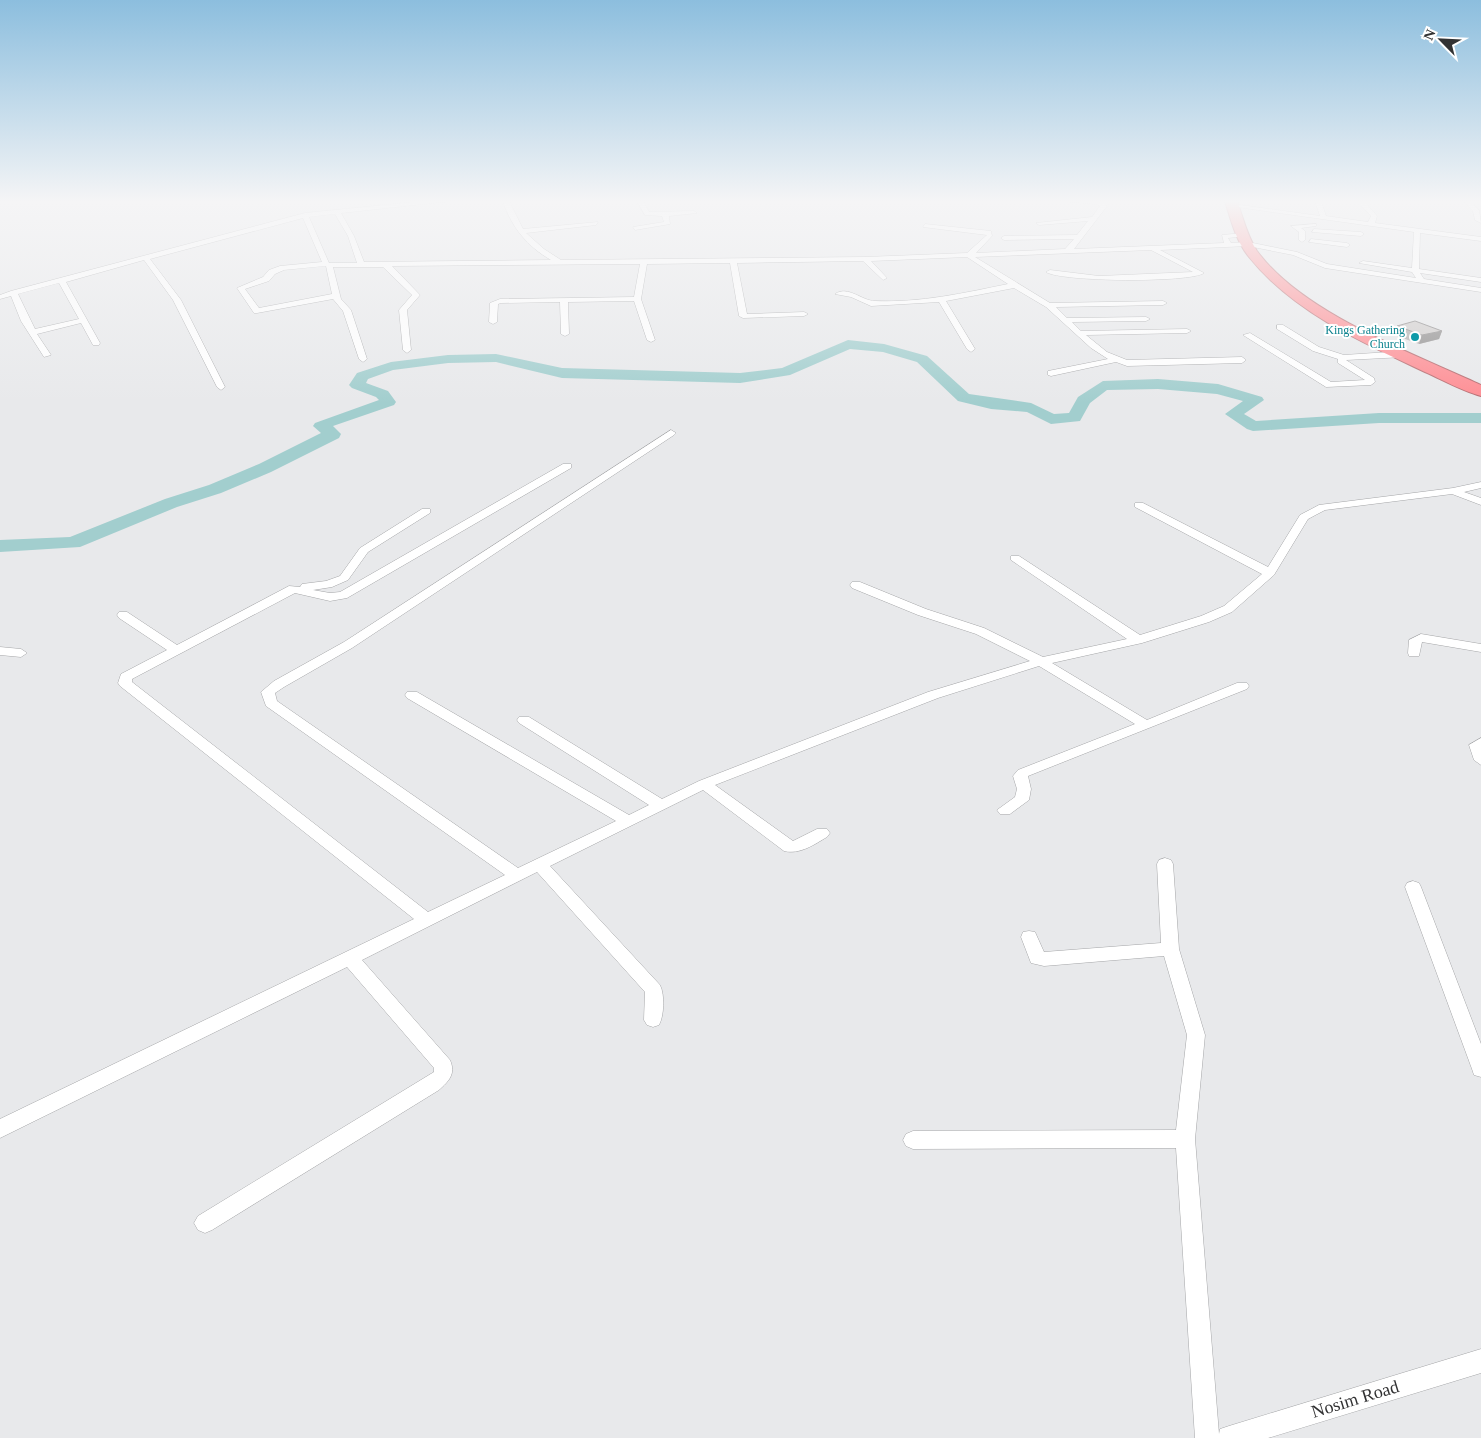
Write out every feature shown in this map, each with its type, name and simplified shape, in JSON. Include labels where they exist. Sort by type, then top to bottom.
[{"type":"highway","points":[[1266,268],[1331,318],[1481,391]]},
{"type":"street","points":[[0,297],[104,268]]},
{"type":"street","points":[[153,268],[176,300],[221,387]]},
{"type":"street","points":[[283,268],[272,272],[266,279],[240,288],[257,311],[336,296]]},
{"type":"street","points":[[329,268],[336,296],[348,310],[364,359]]},
{"type":"street","points":[[389,268],[416,295],[403,310],[407,350]]},
{"type":"street","points":[[643,268],[637,299],[651,340]]},
{"type":"street","points":[[734,268],[742,316],[804,314]]},
{"type":"street","points":[[874,268],[884,278]]},
{"type":"street","points":[[984,268],[1047,304],[1078,333],[1115,360],[1127,363],[1242,360]]},
{"type":"street","points":[[1050,272],[1099,278],[1200,273],[1191,268]]},
{"type":"street","points":[[1338,268],[1481,290]]},
{"type":"street","points":[[1397,268],[1481,280]]},
{"type":"street","points":[[1415,271],[1422,282]]},
{"type":"street","points":[[61,280],[96,343]]},
{"type":"street","points":[[839,294],[853,295],[869,304],[941,300],[1016,285]]},
{"type":"street","points":[[14,293],[25,321],[34,332],[47,355]]},
{"type":"street","points":[[494,322],[494,303],[496,302],[637,299]]},
{"type":"street","points":[[941,300],[971,349]]},
{"type":"street","points":[[564,301],[565,334]]},
{"type":"street","points":[[1047,304],[1162,303]]},
{"type":"street","points":[[1066,320],[1146,319]]},
{"type":"street","points":[[34,332],[83,320]]},
{"type":"street","points":[[1280,327],[1316,348],[1343,358],[1404,354]]},
{"type":"street","points":[[1078,333],[1187,331]]},
{"type":"street","points":[[1247,335],[1329,385],[1371,382],[1371,380],[1345,365],[1342,361],[1343,358]]},
{"type":"street","points":[[1051,373],[1115,360]]},
{"type":"street","points":[[517,875],[271,702],[268,692],[380,624],[671,433]]},
{"type":"street","points":[[293,589],[330,597],[343,595],[567,466]]},
{"type":"street","points":[[0,1129],[704,784],[933,695],[1039,662],[1138,640],[1205,620],[1228,609],[1270,573],[1304,517],[1310,512],[1323,507],[1453,491],[1481,485]]},
{"type":"street","points":[[1453,491],[1481,502]]},
{"type":"street","points":[[1139,505],[1270,573]]},
{"type":"street","points":[[426,512],[364,550],[344,578],[328,584],[293,589],[126,677],[124,683],[426,919]]},
{"type":"street","points":[[1015,558],[1138,640]]},
{"type":"street","points":[[856,585],[1020,649],[1146,724]]},
{"type":"street","points":[[124,615],[176,650]]},
{"type":"street","points":[[1414,653],[1415,640],[1421,638],[1481,648]]},
{"type":"street","points":[[0,652],[21,653]]},
{"type":"street","points":[[1006,810],[1022,800],[1024,788],[1020,776],[1023,773],[1242,686]]},
{"type":"street","points":[[412,695],[628,821]]},
{"type":"street","points":[[524,720],[661,805]]},
{"type":"street","points":[[1481,742],[1476,745],[1481,760]]},
{"type":"street","points":[[704,784],[790,847],[822,833]]},
{"type":"street","points":[[539,864],[654,990],[653,1020]]},
{"type":"street","points":[[1165,864],[1170,949],[1196,1035],[1185,1139],[1207,1438]]},
{"type":"street","points":[[1413,887],[1481,1069]]},
{"type":"street","points":[[1029,937],[1037,958],[1044,959],[1170,949]]},
{"type":"street","points":[[205,1222],[432,1084],[443,1074],[443,1066],[350,958]]},
{"type":"street","points":[[913,1140],[1185,1139]]},
{"type":"street","name":"Nosim Road","points":[[1229,1438],[1481,1361]]},
{"type":"building","points":[[1415,321],[1442,331],[1422,335],[1397,326]]},
{"type":"waterway","points":[[0,546],[73,543],[171,503],[215,489],[265,468],[333,434],[321,426],[388,402],[382,394],[357,385],[362,376],[391,366],[448,359],[496,358],[562,373],[740,378],[785,372],[848,344],[884,348],[922,359],[964,398],[991,404],[1031,408],[1051,419],[1074,418],[1084,400],[1103,386],[1158,384],[1218,389],[1256,400],[1233,414],[1253,426],[1379,418],[1481,418]]},
{"type":"place","name":"Kings Gathering Church","points":[[1415,337]]}]
